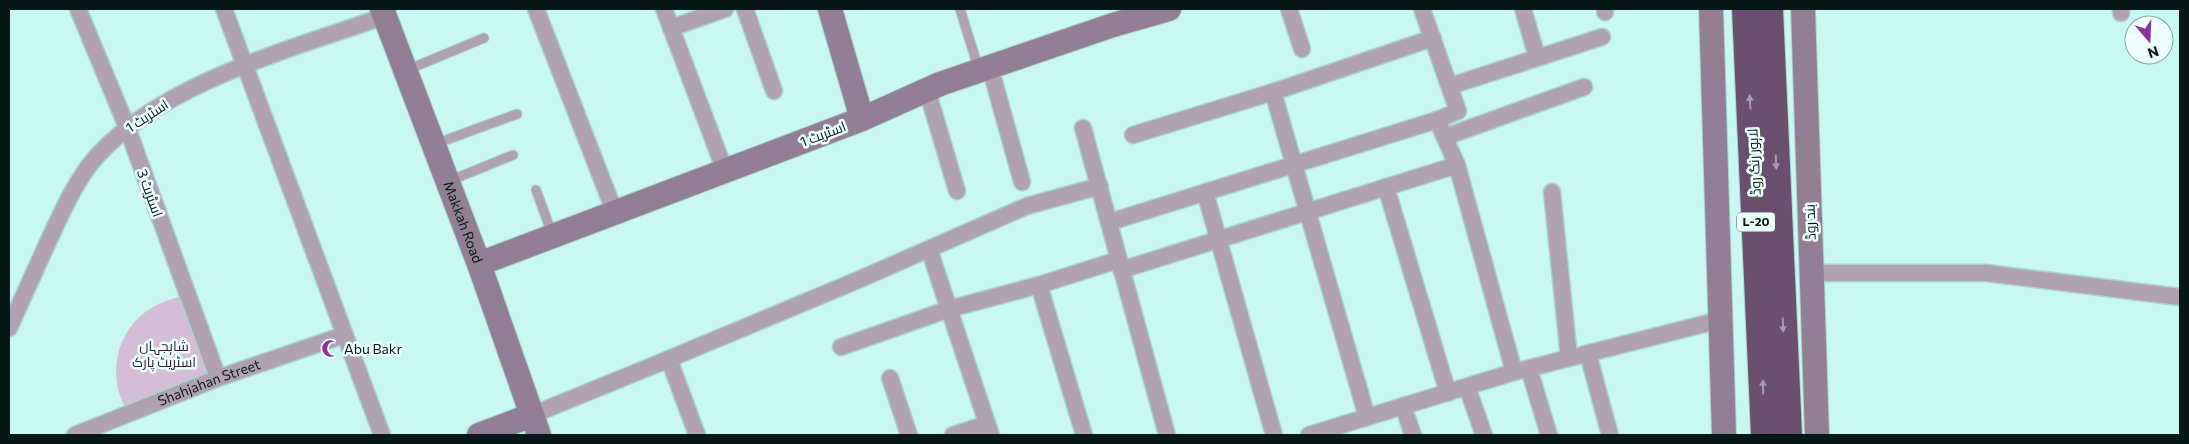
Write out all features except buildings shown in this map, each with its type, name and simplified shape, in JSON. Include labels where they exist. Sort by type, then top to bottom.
[{"type":"highway","name":"لاہور رنگ روڈ","points":[[1746,9],[1765,435]]},
{"type":"highway","name":"لاہور رنگ روڈ","points":[[1770,9],[1788,435]]},
{"type":"street","name":"اسٹریٹ 3","points":[[78,9],[127,128],[218,378]]},
{"type":"street","points":[[224,9],[382,435]]},
{"type":"street","points":[[536,9],[616,213]]},
{"type":"street","points":[[664,9],[725,171]]},
{"type":"street","points":[[671,28],[725,9]]},
{"type":"street","points":[[745,9],[774,91]]},
{"type":"street","points":[[830,9],[862,119]]},
{"type":"street","name":"اسٹریٹ 1","points":[[479,264],[862,119],[927,90],[985,68],[1104,28],[1169,9]]},
{"type":"street","points":[[1289,9],[1302,49]]},
{"type":"street","points":[[1110,222],[1437,120],[1458,111],[1422,9]]},
{"type":"street","points":[[1523,9],[1537,57]]},
{"type":"street","points":[[1711,9],[1724,435]]},
{"type":"street","name":"بند روڈ","points":[[1803,9],[1817,435]]},
{"type":"street","name":"اسٹریٹ 1","points":[[9,328],[68,199],[96,157],[127,128],[166,102],[208,81],[383,12]]},
{"type":"street","name":"Makkah Road","points":[[383,12],[479,264],[536,425]]},
{"type":"street","points":[[1450,86],[1602,37]]},
{"type":"street","points":[[1133,135],[1273,92],[1433,38]]},
{"type":"street","points":[[985,68],[1022,182]]},
{"type":"street","points":[[1445,137],[1584,87]]},
{"type":"street","points":[[927,90],[957,191]]},
{"type":"street","points":[[1273,92],[1367,417]]},
{"type":"street","points":[[1437,120],[1457,164],[1522,370],[1549,435]]},
{"type":"street","points":[[1083,128],[1168,435]]},
{"type":"street","points":[[841,348],[949,309],[1218,240],[1457,164]]},
{"type":"street","points":[[479,435],[536,425],[669,359],[1027,206],[1100,186]]},
{"type":"street","points":[[1386,186],[1448,392]]},
{"type":"street","points":[[1205,192],[1274,435]]},
{"type":"street","points":[[1552,192],[1569,358]]},
{"type":"street","points":[[929,249],[989,430],[953,435]]},
{"type":"street","points":[[1811,273],[1986,273],[2180,298]]},
{"type":"street","points":[[1039,285],[1084,435]]},
{"type":"street","points":[[1308,435],[1336,431],[1367,417],[1522,370],[1720,320]]},
{"type":"street","name":"Shahjahan Street","points":[[75,435],[218,378],[344,335]]},
{"type":"street","points":[[1588,354],[1610,435]]},
{"type":"street","points":[[669,359],[697,435]]},
{"type":"street","points":[[890,378],[909,435]]},
{"type":"street","points":[[1468,386],[1484,435]]},
{"type":"street","points":[[1403,406],[1413,435]]},
{"type":"lane","points":[[960,9],[985,68]]},
{"type":"lane","points":[[404,71],[484,38]]},
{"type":"lane","points":[[433,145],[517,114]]},
{"type":"lane","points":[[447,182],[513,155]]},
{"type":"lane","points":[[536,190],[553,236]]},
{"type":"green space","name":"شاہجہاں اسٹریٹ پارک","points":[[186,294],[218,378],[128,415],[120,395],[116,371],[119,351],[123,341],[128,331],[141,315],[158,304]]},
{"type":"place","name":"Abu Bakr","points":[[330,349]]}]
